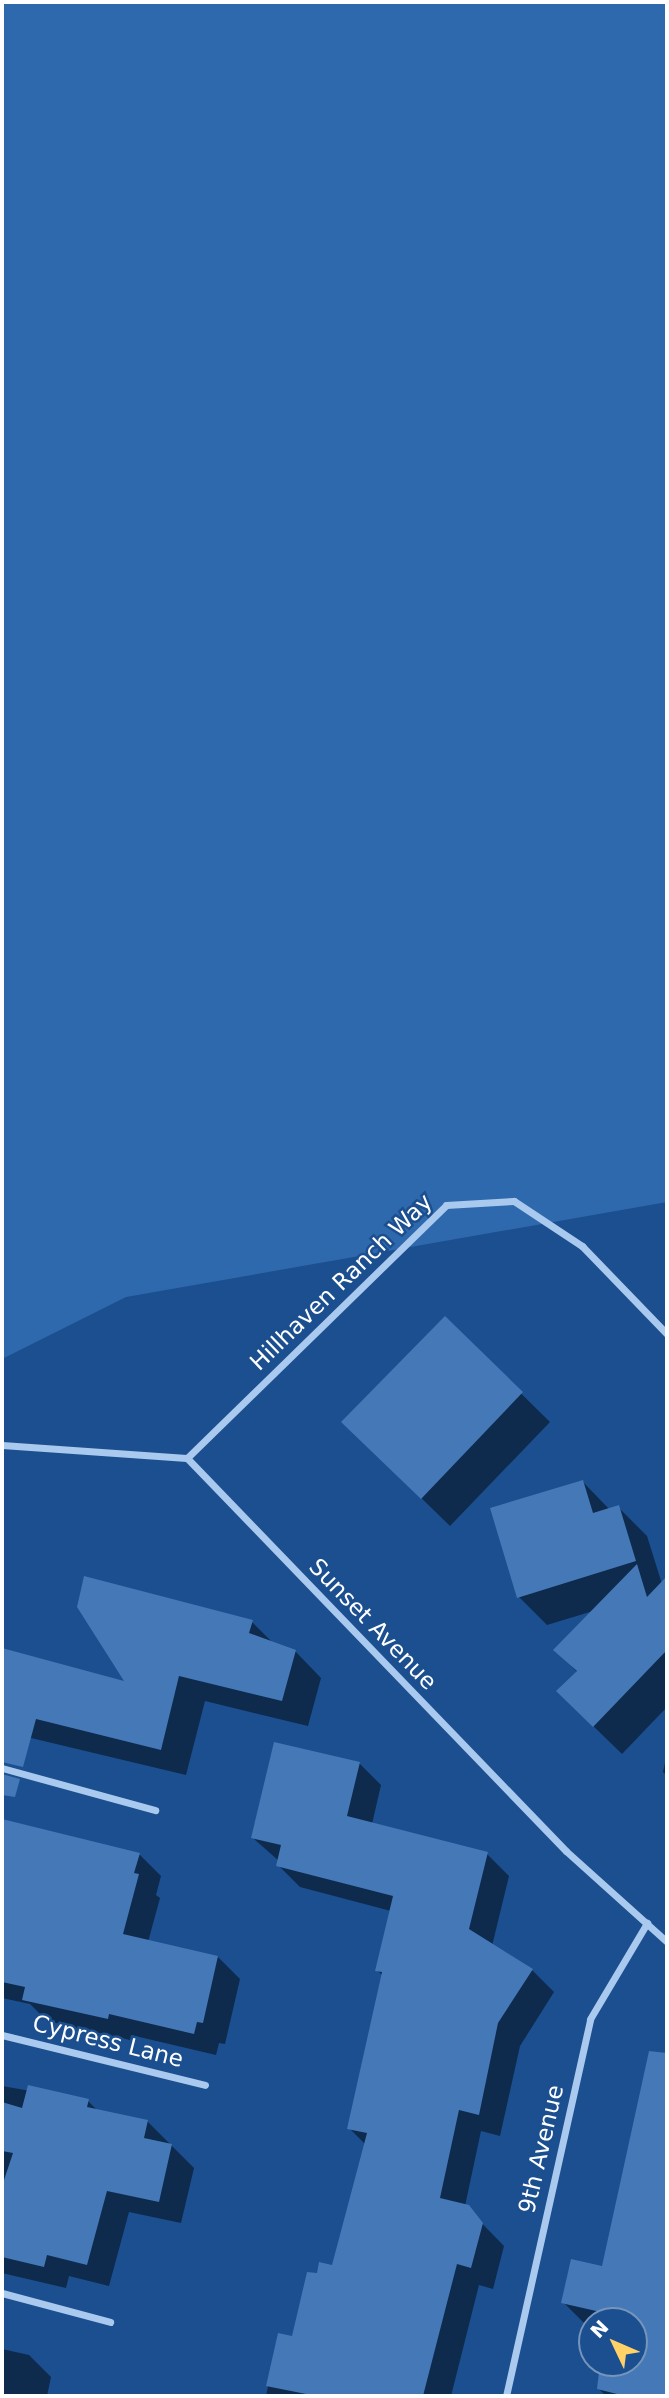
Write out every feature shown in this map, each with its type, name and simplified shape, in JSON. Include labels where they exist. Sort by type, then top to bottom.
[{"type":"street","name":"Hillhaven Ranch Way","points":[[187,1458],[446,1205],[514,1201],[582,1246],[667,1334]]},
{"type":"street","points":[[2,1445],[187,1458]]},
{"type":"street","name":"Sunset Avenue","points":[[187,1458],[566,1851],[667,1941]]},
{"type":"street","points":[[2,1768],[155,1810]]},
{"type":"street","name":"9th Avenue","points":[[508,2396],[590,2019],[647,1923]]},
{"type":"street","name":"Cypress Lane","points":[[2,2035],[205,2085]]},
{"type":"street","points":[[2,2293],[110,2322]]},
{"type":"shaded area","points":[[2,2],[667,2],[667,1202],[126,1297],[2,1359]]},
{"type":"building","points":[[445,1316],[523,1392],[421,1499],[341,1422]]},
{"type":"building","points":[[583,1480],[593,1513],[619,1505],[636,1561],[517,1598],[490,1508]]},
{"type":"building","points":[[637,1564],[647,1597],[667,1576],[667,1650],[593,1727],[556,1691],[577,1671],[553,1650]]},
{"type":"building","points":[[84,1576],[253,1620],[249,1633],[296,1650],[282,1701],[179,1676],[161,1750],[36,1719],[23,1767],[2,1762],[2,1648],[124,1681],[77,1607]]},
{"type":"building","points":[[274,1742],[360,1762],[347,1816],[488,1852],[469,1929],[533,1969],[498,2023],[479,2115],[459,2110],[440,2198],[469,2205],[483,2223],[471,2268],[457,2264],[423,2396],[316,2396],[266,2386],[278,2333],[292,2336],[307,2272],[317,2273],[319,2262],[332,2265],[367,2133],[347,2129],[382,1972],[375,1971],[393,1896],[276,1866],[281,1845],[251,1838]]},
{"type":"building","points":[[2,1774],[20,1779],[15,1797],[2,1795]]},
{"type":"building","points":[[2,1819],[140,1853],[134,1873],[139,1874],[123,1934],[218,1956],[203,2023],[197,2022],[194,2034],[109,2014],[108,2019],[22,2000],[25,1987],[2,1982]]},
{"type":"building","points":[[649,2051],[667,2053],[667,2396],[625,2396],[597,2389],[598,2377],[648,2377],[648,2307],[579,2307],[561,2303],[571,2259],[602,2266]]},
{"type":"building","points":[[28,2085],[89,2099],[87,2107],[148,2120],[144,2138],[172,2144],[159,2202],[107,2191],[87,2265],[47,2255],[44,2267],[2,2257],[2,2186],[13,2153],[2,2151],[2,2102],[22,2108]]}]
